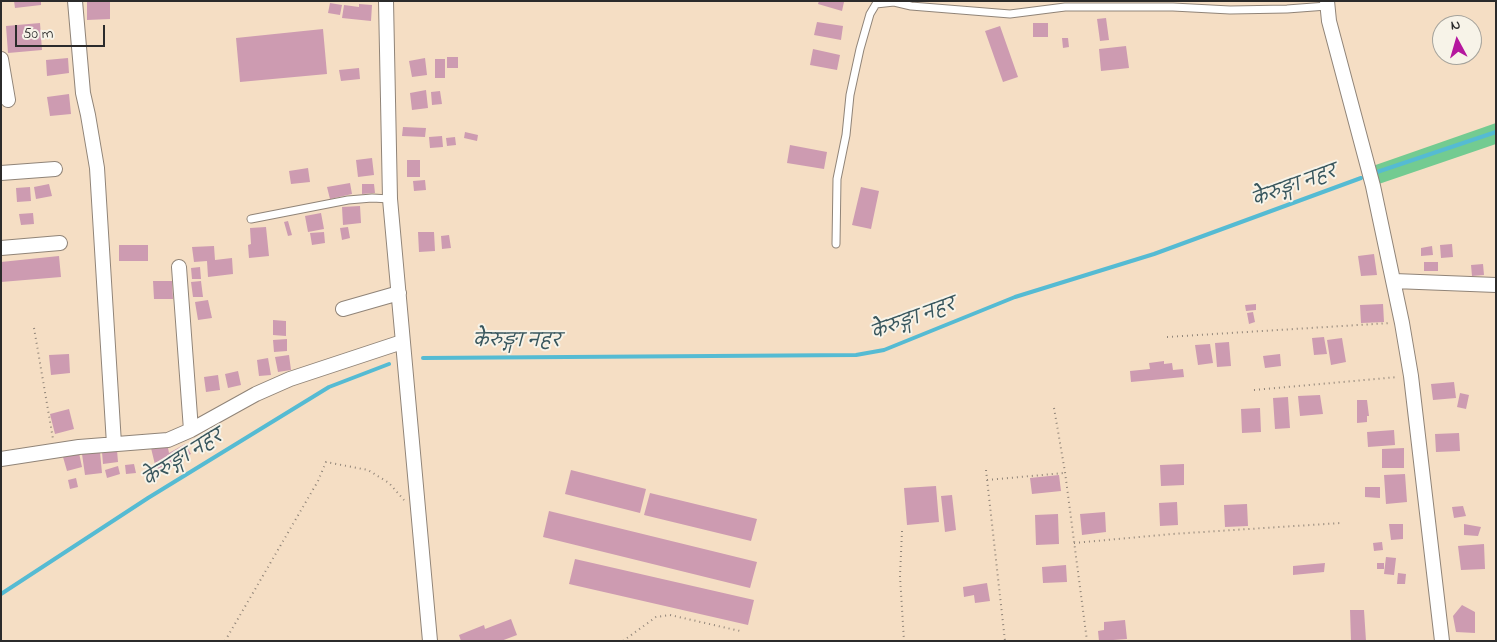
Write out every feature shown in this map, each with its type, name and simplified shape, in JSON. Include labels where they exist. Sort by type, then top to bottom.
[{"type":"street","points":[[75,1],[83,93],[98,168],[114,444]]},
{"type":"street","points":[[386,1],[390,199],[430,641]]},
{"type":"street","points":[[1327,4],[1329,21],[1373,186],[1402,323],[1411,376],[1442,641]]},
{"type":"street","points":[[1,60],[8,100]]},
{"type":"street","points":[[1,173],[55,169]]},
{"type":"street","points":[[1,248],[60,243]]},
{"type":"street","points":[[179,267],[191,430]]},
{"type":"street","points":[[1394,282],[1496,284]]},
{"type":"street","points":[[343,309],[399,294]]},
{"type":"street","points":[[1,459],[79,447],[168,440],[191,430],[256,394],[290,380],[402,342]]},
{"type":"lane","points":[[836,244],[837,179],[846,134],[850,95],[870,14],[876,4],[894,2],[911,6],[1010,14],[1065,6],[1247,10],[1327,4]]},
{"type":"lane","points":[[251,219],[348,200],[390,199]]},
{"type":"path","points":[[1167,337],[1402,323]]},
{"type":"path","points":[[34,328],[55,451]]},
{"type":"path","points":[[1254,390],[1411,376]]},
{"type":"path","points":[[1054,408],[1065,472],[1087,641]]},
{"type":"path","points":[[225,641],[318,481],[326,462],[368,470],[390,483],[404,500]]},
{"type":"path","points":[[986,470],[1005,641]]},
{"type":"path","points":[[987,480],[1065,472]]},
{"type":"path","points":[[1074,543],[1172,534],[1341,523]]},
{"type":"path","points":[[902,531],[900,576],[904,641]]},
{"type":"path","points":[[623,641],[656,617],[670,615],[740,631]]},
{"type":"green space","points":[[1496,123],[1496,144],[1373,186],[1367,168]]},
{"type":"building","points":[[14,1],[41,1],[41,5],[15,8]]},
{"type":"building","points":[[87,1],[110,1],[110,19],[87,20]]},
{"type":"building","points":[[819,1],[843,1],[842,11],[818,4]]},
{"type":"building","points":[[330,3],[342,5],[340,15],[328,13]]},
{"type":"building","points":[[359,4],[372,5],[371,21],[342,18],[344,5],[359,7]]},
{"type":"building","points":[[1106,18],[1109,40],[1100,41],[1097,19]]},
{"type":"building","points":[[817,22],[843,26],[841,40],[814,35]]},
{"type":"building","points":[[40,23],[42,50],[8,53],[6,26]]},
{"type":"building","points":[[1033,23],[1048,23],[1048,37],[1033,37]]},
{"type":"building","points":[[1000,26],[1018,77],[1003,82],[985,31]]},
{"type":"building","points":[[323,29],[327,74],[240,82],[236,38]]},
{"type":"building","points":[[1062,38],[1068,38],[1069,47],[1063,48]]},
{"type":"building","points":[[1126,46],[1129,68],[1101,71],[1099,49]]},
{"type":"building","points":[[813,49],[840,55],[837,70],[810,65]]},
{"type":"building","points":[[447,57],[458,57],[458,68],[447,68]]},
{"type":"building","points":[[68,58],[69,73],[47,76],[46,60]]},
{"type":"building","points":[[425,58],[427,75],[412,77],[409,61]]},
{"type":"building","points":[[435,59],[445,59],[445,78],[435,78]]},
{"type":"building","points":[[359,68],[360,79],[341,81],[339,70]]},
{"type":"building","points":[[426,90],[428,108],[412,110],[410,93]]},
{"type":"building","points":[[440,91],[442,104],[432,105],[431,92]]},
{"type":"building","points":[[69,94],[71,114],[50,116],[47,97]]},
{"type":"building","points":[[403,127],[426,128],[425,137],[402,136]]},
{"type":"building","points":[[465,132],[478,135],[477,141],[464,138]]},
{"type":"building","points":[[442,136],[443,147],[430,148],[429,137]]},
{"type":"building","points":[[455,137],[456,145],[447,146],[446,138]]},
{"type":"building","points":[[790,145],[827,152],[824,169],[787,163]]},
{"type":"building","points":[[372,158],[374,175],[358,177],[356,160]]},
{"type":"building","points":[[407,160],[420,160],[420,177],[407,177]]},
{"type":"building","points":[[308,168],[310,182],[291,184],[289,171]]},
{"type":"building","points":[[425,180],[426,190],[414,191],[413,181]]},
{"type":"building","points":[[350,183],[352,194],[330,199],[327,187]]},
{"type":"building","points":[[49,184],[52,196],[36,199],[34,187]]},
{"type":"building","points":[[362,184],[374,184],[375,193],[362,194]]},
{"type":"building","points":[[30,187],[31,201],[17,202],[16,188]]},
{"type":"building","points":[[861,187],[879,191],[871,229],[852,225]]},
{"type":"building","points":[[360,206],[361,223],[343,225],[342,207]]},
{"type":"building","points":[[33,213],[34,224],[21,225],[19,214]]},
{"type":"building","points":[[321,213],[324,229],[308,232],[305,216]]},
{"type":"building","points":[[288,221],[292,235],[288,236],[284,222]]},
{"type":"building","points":[[266,227],[269,256],[249,258],[248,245],[251,244],[250,228]]},
{"type":"building","points":[[348,227],[350,238],[342,240],[340,228]]},
{"type":"building","points":[[324,232],[325,243],[312,245],[310,233]]},
{"type":"building","points":[[418,232],[434,232],[435,251],[419,252]]},
{"type":"building","points":[[449,235],[451,248],[442,249],[441,236]]},
{"type":"building","points":[[1452,244],[1453,257],[1441,258],[1440,245]]},
{"type":"building","points":[[119,245],[148,245],[148,261],[119,261]]},
{"type":"building","points":[[214,246],[215,260],[232,258],[233,274],[208,277],[207,261],[194,262],[192,247]]},
{"type":"building","points":[[1432,246],[1433,255],[1421,256],[1421,248]]},
{"type":"building","points":[[1374,254],[1377,275],[1361,276],[1358,256]]},
{"type":"building","points":[[59,256],[61,277],[1,282],[1,262]]},
{"type":"building","points":[[1424,262],[1438,262],[1438,271],[1424,271]]},
{"type":"building","points":[[1483,264],[1484,275],[1472,276],[1471,265]]},
{"type":"building","points":[[200,267],[201,279],[192,279],[191,268]]},
{"type":"building","points":[[153,281],[172,281],[173,299],[154,299]]},
{"type":"building","points":[[201,281],[203,297],[193,297],[191,282]]},
{"type":"building","points":[[208,300],[212,318],[198,320],[195,302]]},
{"type":"building","points":[[1256,304],[1256,310],[1246,311],[1245,305]]},
{"type":"building","points":[[1383,304],[1384,322],[1361,323],[1360,305]]},
{"type":"building","points":[[1253,312],[1255,322],[1249,324],[1247,313]]},
{"type":"building","points":[[273,320],[286,321],[286,336],[273,335]]},
{"type":"building","points":[[1324,337],[1327,354],[1314,355],[1312,338]]},
{"type":"building","points":[[1342,338],[1346,362],[1331,365],[1327,340]]},
{"type":"building","points":[[287,339],[287,351],[274,352],[273,340]]},
{"type":"building","points":[[1229,342],[1231,366],[1217,367],[1215,343]]},
{"type":"building","points":[[1210,344],[1213,363],[1198,365],[1195,345]]},
{"type":"building","points":[[69,354],[70,373],[51,375],[49,355]]},
{"type":"building","points":[[1280,354],[1281,366],[1265,368],[1263,356]]},
{"type":"building","points":[[289,355],[291,370],[278,372],[275,357]]},
{"type":"building","points":[[268,358],[271,375],[259,376],[257,360]]},
{"type":"building","points":[[1164,361],[1164,364],[1172,363],[1173,370],[1183,369],[1184,377],[1131,382],[1130,371],[1150,369],[1149,363]]},
{"type":"building","points":[[238,371],[241,385],[228,388],[225,374]]},
{"type":"building","points":[[218,375],[220,390],[206,392],[204,377]]},
{"type":"building","points":[[1454,382],[1456,398],[1433,400],[1431,384]]},
{"type":"building","points":[[1460,393],[1469,395],[1466,409],[1457,407]]},
{"type":"building","points":[[1320,395],[1323,414],[1300,416],[1298,396]]},
{"type":"building","points":[[1288,397],[1290,428],[1275,429],[1273,398]]},
{"type":"building","points":[[1357,400],[1367,400],[1369,416],[1367,416],[1367,422],[1357,423]]},
{"type":"building","points":[[1260,408],[1261,432],[1242,433],[1241,409]]},
{"type":"building","points":[[69,409],[74,429],[55,434],[50,414]]},
{"type":"building","points":[[1394,430],[1395,445],[1368,447],[1367,432]]},
{"type":"building","points":[[1459,433],[1460,451],[1436,452],[1435,434]]},
{"type":"building","points":[[167,443],[169,453],[185,444],[191,454],[157,473],[151,448]]},
{"type":"building","points":[[1404,448],[1404,468],[1382,468],[1382,449]]},
{"type":"building","points":[[117,450],[118,462],[103,464],[102,452]]},
{"type":"building","points":[[100,452],[102,473],[85,475],[82,454]]},
{"type":"building","points":[[79,453],[82,467],[67,471],[63,457]]},
{"type":"building","points":[[134,464],[136,473],[126,474],[125,465]]},
{"type":"building","points":[[1184,464],[1184,485],[1161,486],[1160,465]]},
{"type":"building","points":[[118,466],[120,474],[107,478],[105,470]]},
{"type":"building","points":[[571,470],[646,489],[640,513],[565,494]]},
{"type":"building","points":[[1405,474],[1407,502],[1386,504],[1384,475]]},
{"type":"building","points":[[1059,475],[1061,491],[1032,494],[1030,478]]},
{"type":"building","points":[[76,478],[78,487],[70,489],[68,480]]},
{"type":"building","points":[[936,486],[939,522],[907,525],[904,488]]},
{"type":"building","points":[[1365,487],[1380,487],[1380,498],[1365,497]]},
{"type":"building","points":[[650,493],[757,519],[751,541],[644,515]]},
{"type":"building","points":[[952,495],[956,530],[945,532],[941,496]]},
{"type":"building","points":[[1177,502],[1178,525],[1160,526],[1159,503]]},
{"type":"building","points":[[1247,504],[1248,526],[1225,527],[1224,505]]},
{"type":"building","points":[[1463,506],[1466,516],[1454,518],[1452,507]]},
{"type":"building","points":[[549,511],[757,562],[750,588],[543,537]]},
{"type":"building","points":[[1105,512],[1106,532],[1082,535],[1080,514]]},
{"type":"building","points":[[1058,514],[1059,544],[1036,545],[1035,515]]},
{"type":"building","points":[[1389,524],[1403,524],[1403,539],[1391,540]]},
{"type":"building","points":[[1464,524],[1481,527],[1478,536],[1464,535]]},
{"type":"building","points":[[1382,542],[1383,550],[1374,551],[1373,543]]},
{"type":"building","points":[[1484,544],[1485,569],[1461,570],[1458,546]]},
{"type":"building","points":[[1386,557],[1396,558],[1394,575],[1384,574]]},
{"type":"building","points":[[575,559],[754,600],[748,625],[569,584]]},
{"type":"building","points":[[1325,563],[1324,572],[1293,575],[1293,566]]},
{"type":"building","points":[[1377,563],[1384,563],[1384,569],[1377,569]]},
{"type":"building","points":[[1066,565],[1067,582],[1043,583],[1042,567]]},
{"type":"building","points":[[1398,573],[1406,574],[1405,584],[1397,584]]},
{"type":"building","points":[[987,583],[990,601],[975,603],[974,595],[964,597],[963,587]]},
{"type":"building","points":[[1462,605],[1475,612],[1475,633],[1456,632],[1453,616]]},
{"type":"building","points":[[1350,610],[1364,610],[1366,641],[1351,641]]},
{"type":"building","points":[[511,619],[517,635],[501,641],[461,641],[459,635],[484,625],[485,629]]},
{"type":"building","points":[[1125,620],[1127,639],[1099,641],[1098,631],[1104,630],[1104,622]]},
{"type":"waterway","name":"केेरुङ्गा नहर","points":[[1377,172],[1496,132]]},
{"type":"waterway","name":"केेरुङ्गा नहर","points":[[423,358],[856,355],[884,350],[1015,297],[1154,254],[1361,178]]},
{"type":"waterway","name":"केरुङ्गा नहर","points":[[1,594],[148,498],[329,387],[389,364]]}]
